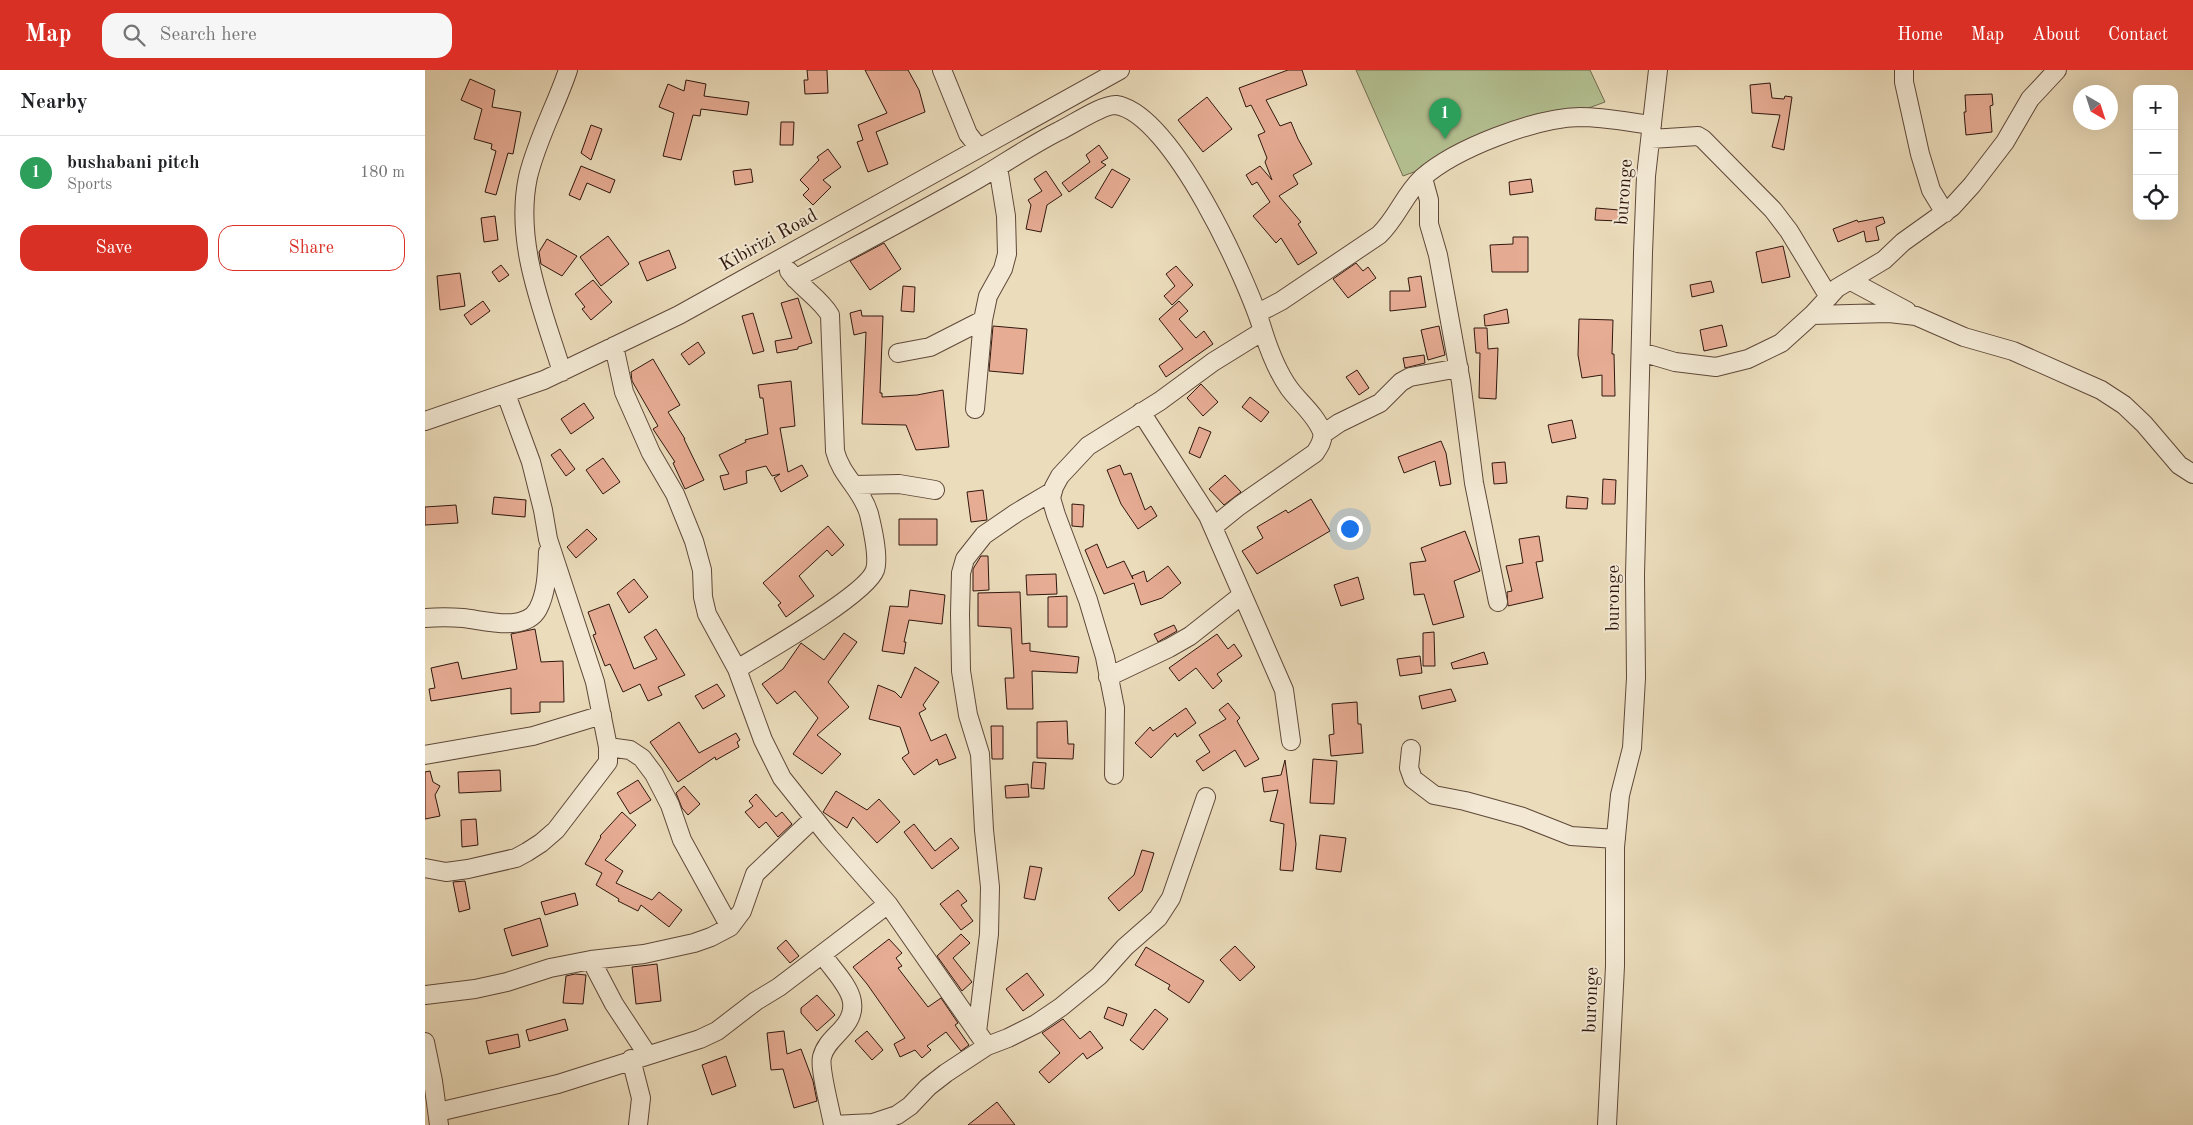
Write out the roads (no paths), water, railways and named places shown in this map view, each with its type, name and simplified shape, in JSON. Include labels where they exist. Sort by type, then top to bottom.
[{"type":"street","points":[[562,372],[533,280],[525,229],[525,207],[528,177],[543,128],[568,70]]},
{"type":"street","points":[[942,70],[968,134],[979,148]]},
{"type":"street","name":"buronge","points":[[1607,1125],[1615,966],[1615,838],[1620,795],[1632,748],[1636,678],[1635,575],[1643,253],[1651,132],[1658,70]]},
{"type":"street","points":[[1904,70],[1920,154],[1931,190],[1945,213]]},
{"type":"street","points":[[1641,352],[1675,362],[1716,367],[1748,360],[1781,343],[1812,315],[1837,288],[1884,260],[1903,242],[1945,213],[1972,185],[2005,142],[2030,100],[2057,70]]},
{"type":"street","name":"Kibirizi Road","points":[[425,421],[507,394],[562,372],[679,315],[1113,72]]},
{"type":"street","points":[[795,279],[998,167],[1036,142],[1102,109],[1116,105],[1133,113],[1153,127],[1176,157],[1223,234],[1258,314],[1281,374],[1323,434],[1321,444],[1315,453],[1239,506],[1213,527]]},
{"type":"street","points":[[1258,314],[1281,301],[1379,235],[1391,224],[1409,191],[1438,166],[1467,150],[1526,127],[1579,117],[1651,132],[1703,139],[1773,210],[1807,259],[1829,297]]},
{"type":"street","points":[[975,409],[978,394],[983,320],[988,296],[1003,270],[1007,254],[1006,216],[998,167]]},
{"type":"street","points":[[1423,178],[1429,200],[1429,224],[1438,255],[1459,368],[1474,484],[1498,602]]},
{"type":"street","points":[[911,186],[929,206]]},
{"type":"street","points":[[737,668],[790,637],[852,595],[867,582],[875,570],[873,537],[869,514],[864,500],[855,485],[840,468],[835,451],[830,314],[825,306],[795,279],[781,259]]},
{"type":"street","points":[[1851,281],[1916,316],[1964,337],[2013,351],[2101,390],[2124,405],[2144,424],[2179,465],[2193,474]]},
{"type":"street","points":[[1812,315],[1889,313],[1916,316]]},
{"type":"street","points":[[898,353],[931,347],[983,320]]},
{"type":"street","points":[[1115,775],[1115,708],[1088,600],[1051,498],[1053,491],[1061,476],[1088,446],[1263,330]]},
{"type":"street","points":[[614,346],[624,392],[651,453],[675,494],[694,541],[702,570],[703,597],[707,614],[737,668],[767,748],[783,778],[813,818],[888,904],[982,1039]]},
{"type":"street","points":[[1323,434],[1339,423],[1380,403],[1401,382],[1415,376],[1459,368]]},
{"type":"street","points":[[425,868],[446,872],[516,858],[541,843],[555,830],[608,762],[608,747],[595,682],[583,640],[548,539],[531,462],[507,394]]},
{"type":"street","points":[[1141,412],[1208,516],[1284,690],[1291,741]]},
{"type":"street","points":[[855,485],[899,484],[935,490]]},
{"type":"street","points":[[982,1039],[990,887],[984,830],[980,754],[968,715],[961,672],[959,614],[961,572],[965,559],[984,535],[1053,491]]},
{"type":"street","points":[[425,618],[441,616],[494,623],[516,622],[529,618],[539,608],[543,597],[547,574],[548,539]]},
{"type":"street","points":[[1108,677],[1190,636],[1242,595]]},
{"type":"street","points":[[425,755],[533,736],[602,715]]},
{"type":"street","points":[[608,747],[630,750],[642,758],[654,774],[670,805],[682,840],[730,927]]},
{"type":"street","points":[[1411,749],[1409,768],[1413,779],[1433,795],[1465,801],[1523,817],[1571,836],[1615,838]]},
{"type":"street","points":[[822,954],[847,989],[853,999],[855,1008],[852,1018],[831,1040],[821,1059],[833,1125],[873,1124],[885,1120],[910,1106],[982,1039],[1008,1038],[1036,1024],[1061,1007],[1099,976],[1125,947],[1158,918],[1171,898],[1206,797]]},
{"type":"street","points":[[425,996],[450,994],[507,982],[550,968],[591,960],[644,954],[694,943],[711,937],[730,927],[742,911],[755,874],[813,818]]},
{"type":"street","points":[[425,1042],[435,1119],[558,1084],[699,1039],[717,1031],[756,1000],[779,988],[888,904]]},
{"type":"street","points":[[591,960],[639,1057],[641,1098],[638,1125]]},
{"type":"place","name":"bushabani pitch","points":[[1445,139]]}]
